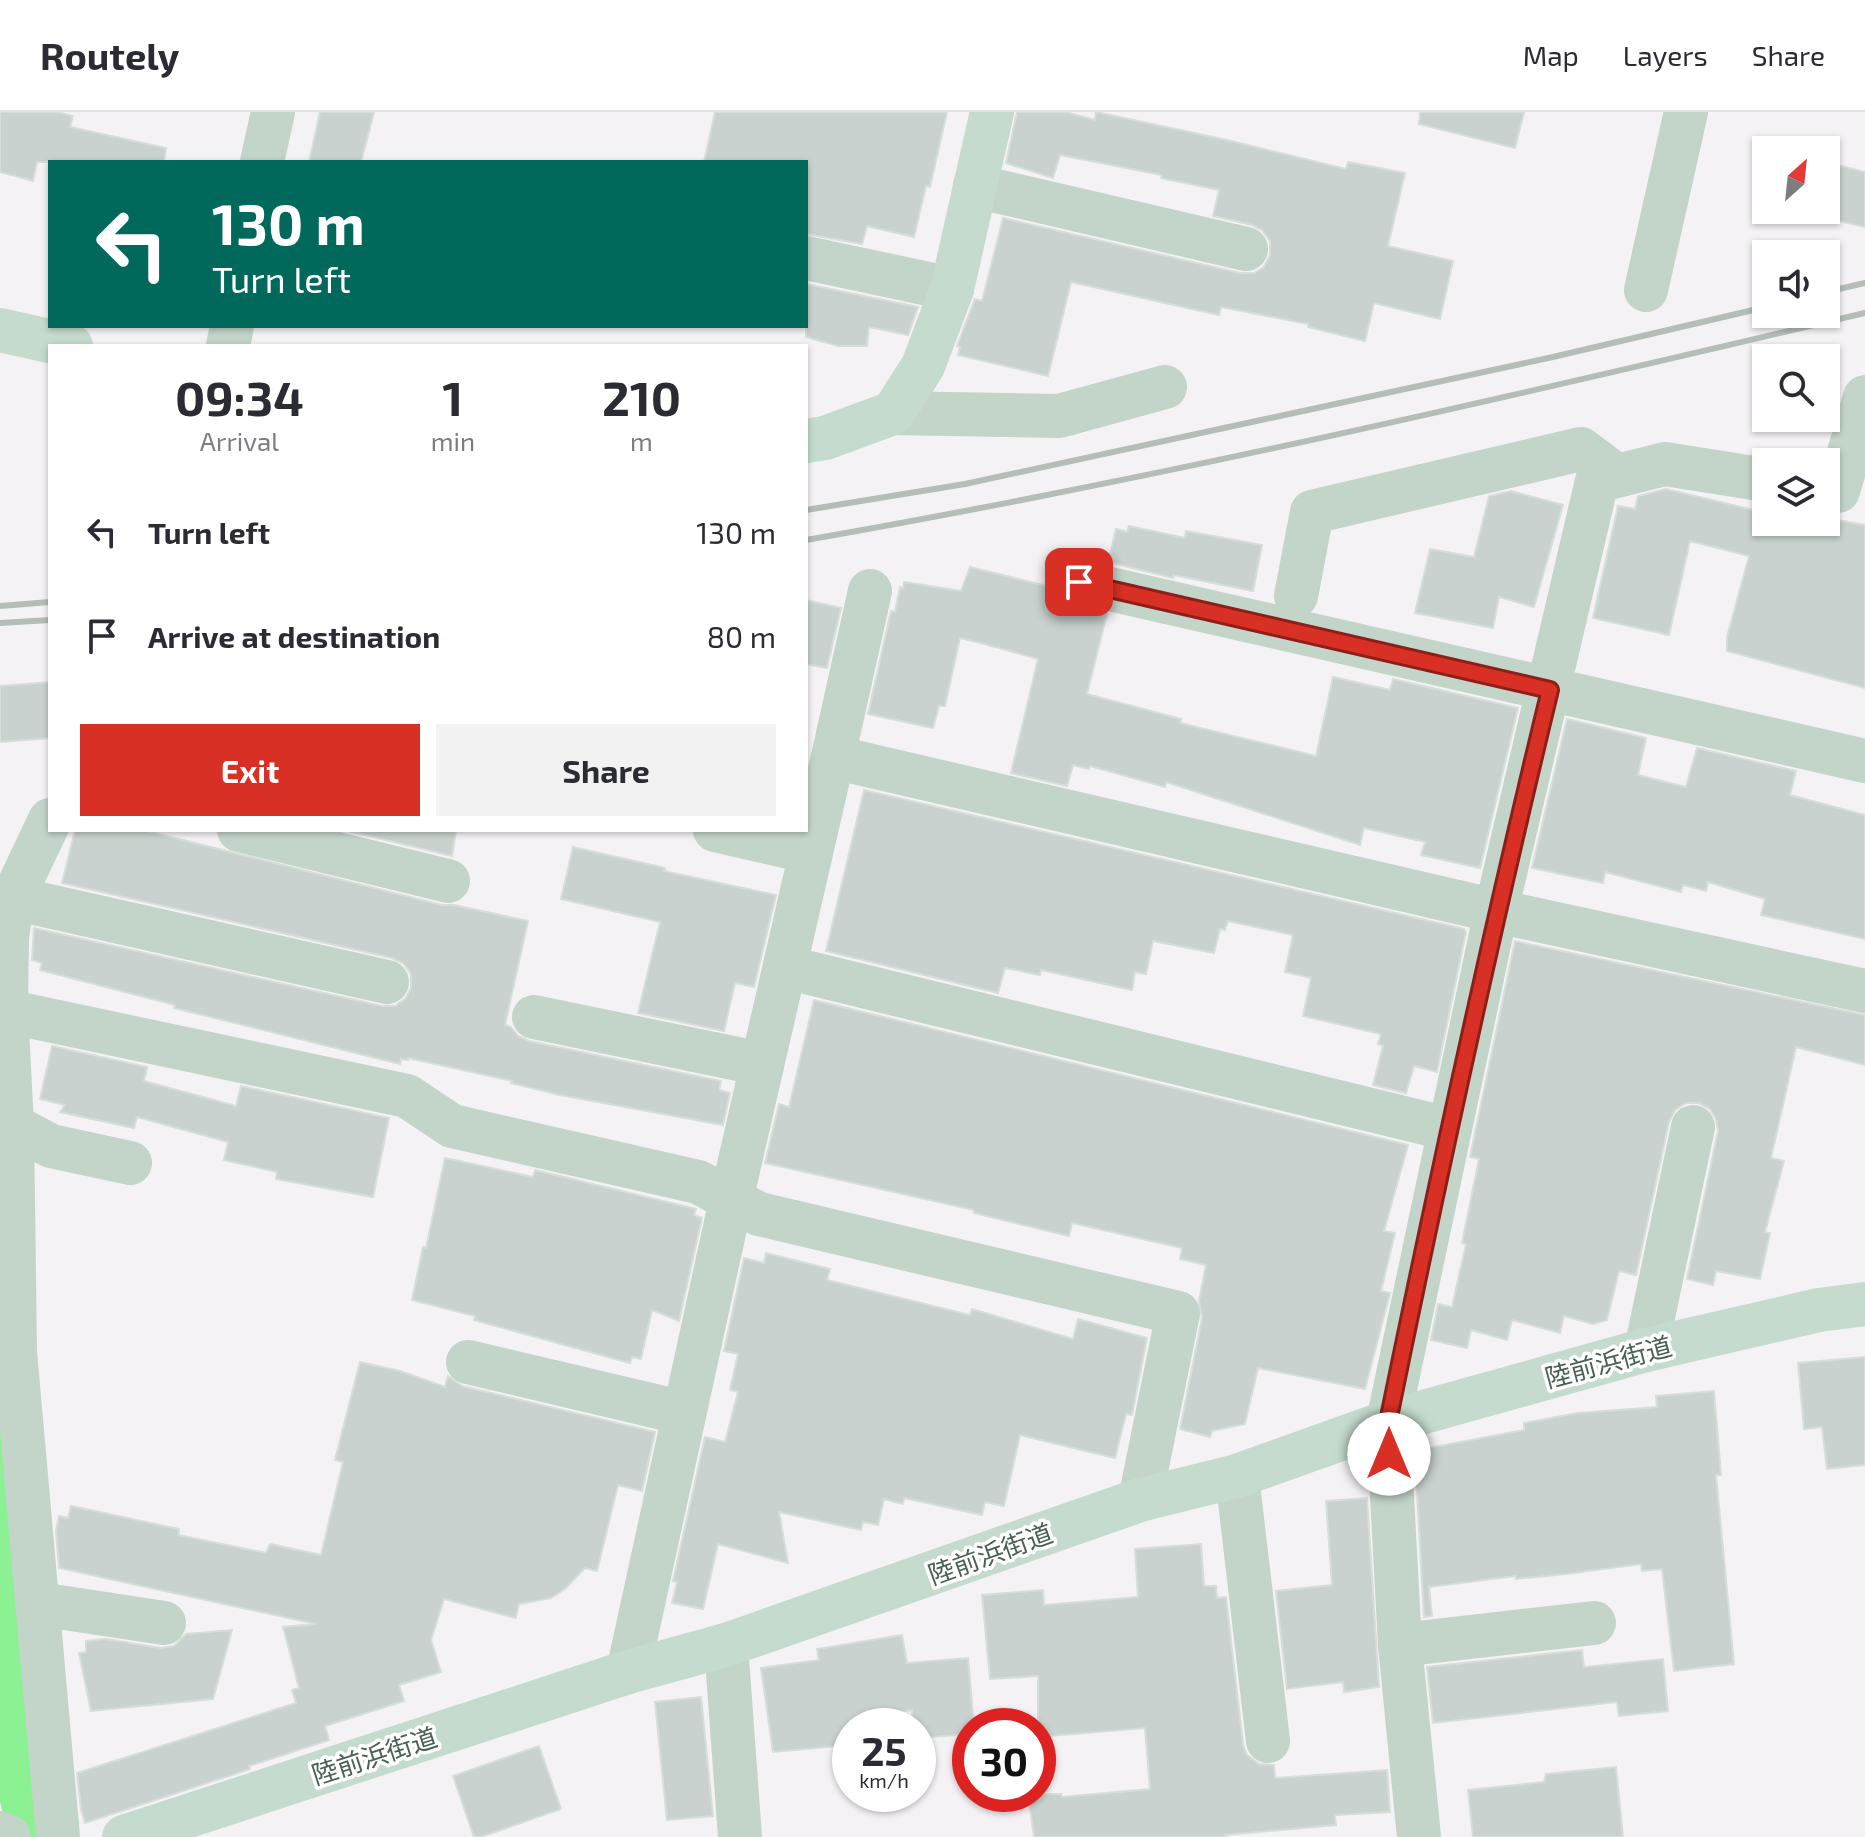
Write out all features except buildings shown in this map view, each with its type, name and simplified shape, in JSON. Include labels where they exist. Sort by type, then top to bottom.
[{"type":"street","points":[[262,160],[273,112]]},
{"type":"street","points":[[893,413],[923,366],[952,289],[992,112]]},
{"type":"street","points":[[1646,290],[1686,112]]},
{"type":"street","points":[[975,186],[1246,249]]},
{"type":"street","points":[[808,258],[952,289]]},
{"type":"street","points":[[0,330],[62,344]]},
{"type":"street","points":[[808,441],[825,438],[893,413],[1059,416],[1165,387]]},
{"type":"street","points":[[1843,493],[1865,397]]},
{"type":"street","points":[[1296,596],[1312,512],[1581,449],[1617,476]]},
{"type":"street","points":[[1419,1837],[1400,1645],[1388,1422],[1496,911],[1597,481],[1665,464],[1752,478]]},
{"type":"street","points":[[1079,582],[1865,761]]},
{"type":"street","points":[[628,1672],[811,852],[826,741],[870,591]]},
{"type":"street","points":[[826,741],[1496,911],[1865,991]]},
{"type":"street","points":[[48,824],[13,898],[4,995],[12,1125],[8,1349],[39,1604],[58,1837]]},
{"type":"street","points":[[247,832],[448,881]]},
{"type":"street","points":[[724,832],[811,852]]},
{"type":"street","points":[[13,898],[387,982]]},
{"type":"street","points":[[785,967],[1449,1129]]},
{"type":"street","points":[[4,995],[407,1096],[452,1126],[698,1182],[759,1214],[1178,1313],[1140,1500]]},
{"type":"street","points":[[534,1017],[762,1064]]},
{"type":"street","points":[[12,1125],[51,1146],[130,1163]]},
{"type":"street","points":[[1646,1350],[1693,1127]]},
{"type":"street","name":"陸前浜街道","points":[[124,1837],[628,1672],[726,1645],[1140,1500],[1237,1476],[1388,1422],[1646,1350],[1819,1310],[1865,1304]]},
{"type":"street","points":[[468,1362],[684,1413]]},
{"type":"street","points":[[1237,1476],[1268,1741]]},
{"type":"street","points":[[39,1604],[164,1623]]},
{"type":"street","points":[[1400,1645],[1594,1623]]},
{"type":"street","points":[[726,1645],[740,1837]]},
{"type":"street","points":[[0,1833],[9,1837]]},
{"type":"waterway","points":[[0,1453],[14,1707],[43,1826]]},
{"type":"railway","points":[[1840,289],[1865,283]]},
{"type":"railway","points":[[808,510],[965,484],[1553,357],[1752,310]]},
{"type":"railway","points":[[808,540],[1205,463],[1865,313]]},
{"type":"railway","points":[[0,606],[48,602]]},
{"type":"railway","points":[[0,623],[48,620]]},
{"type":"route","points":[[1079,582],[1550,690],[1496,911],[1442,1158],[1388,1422],[1389,1454]]}]
